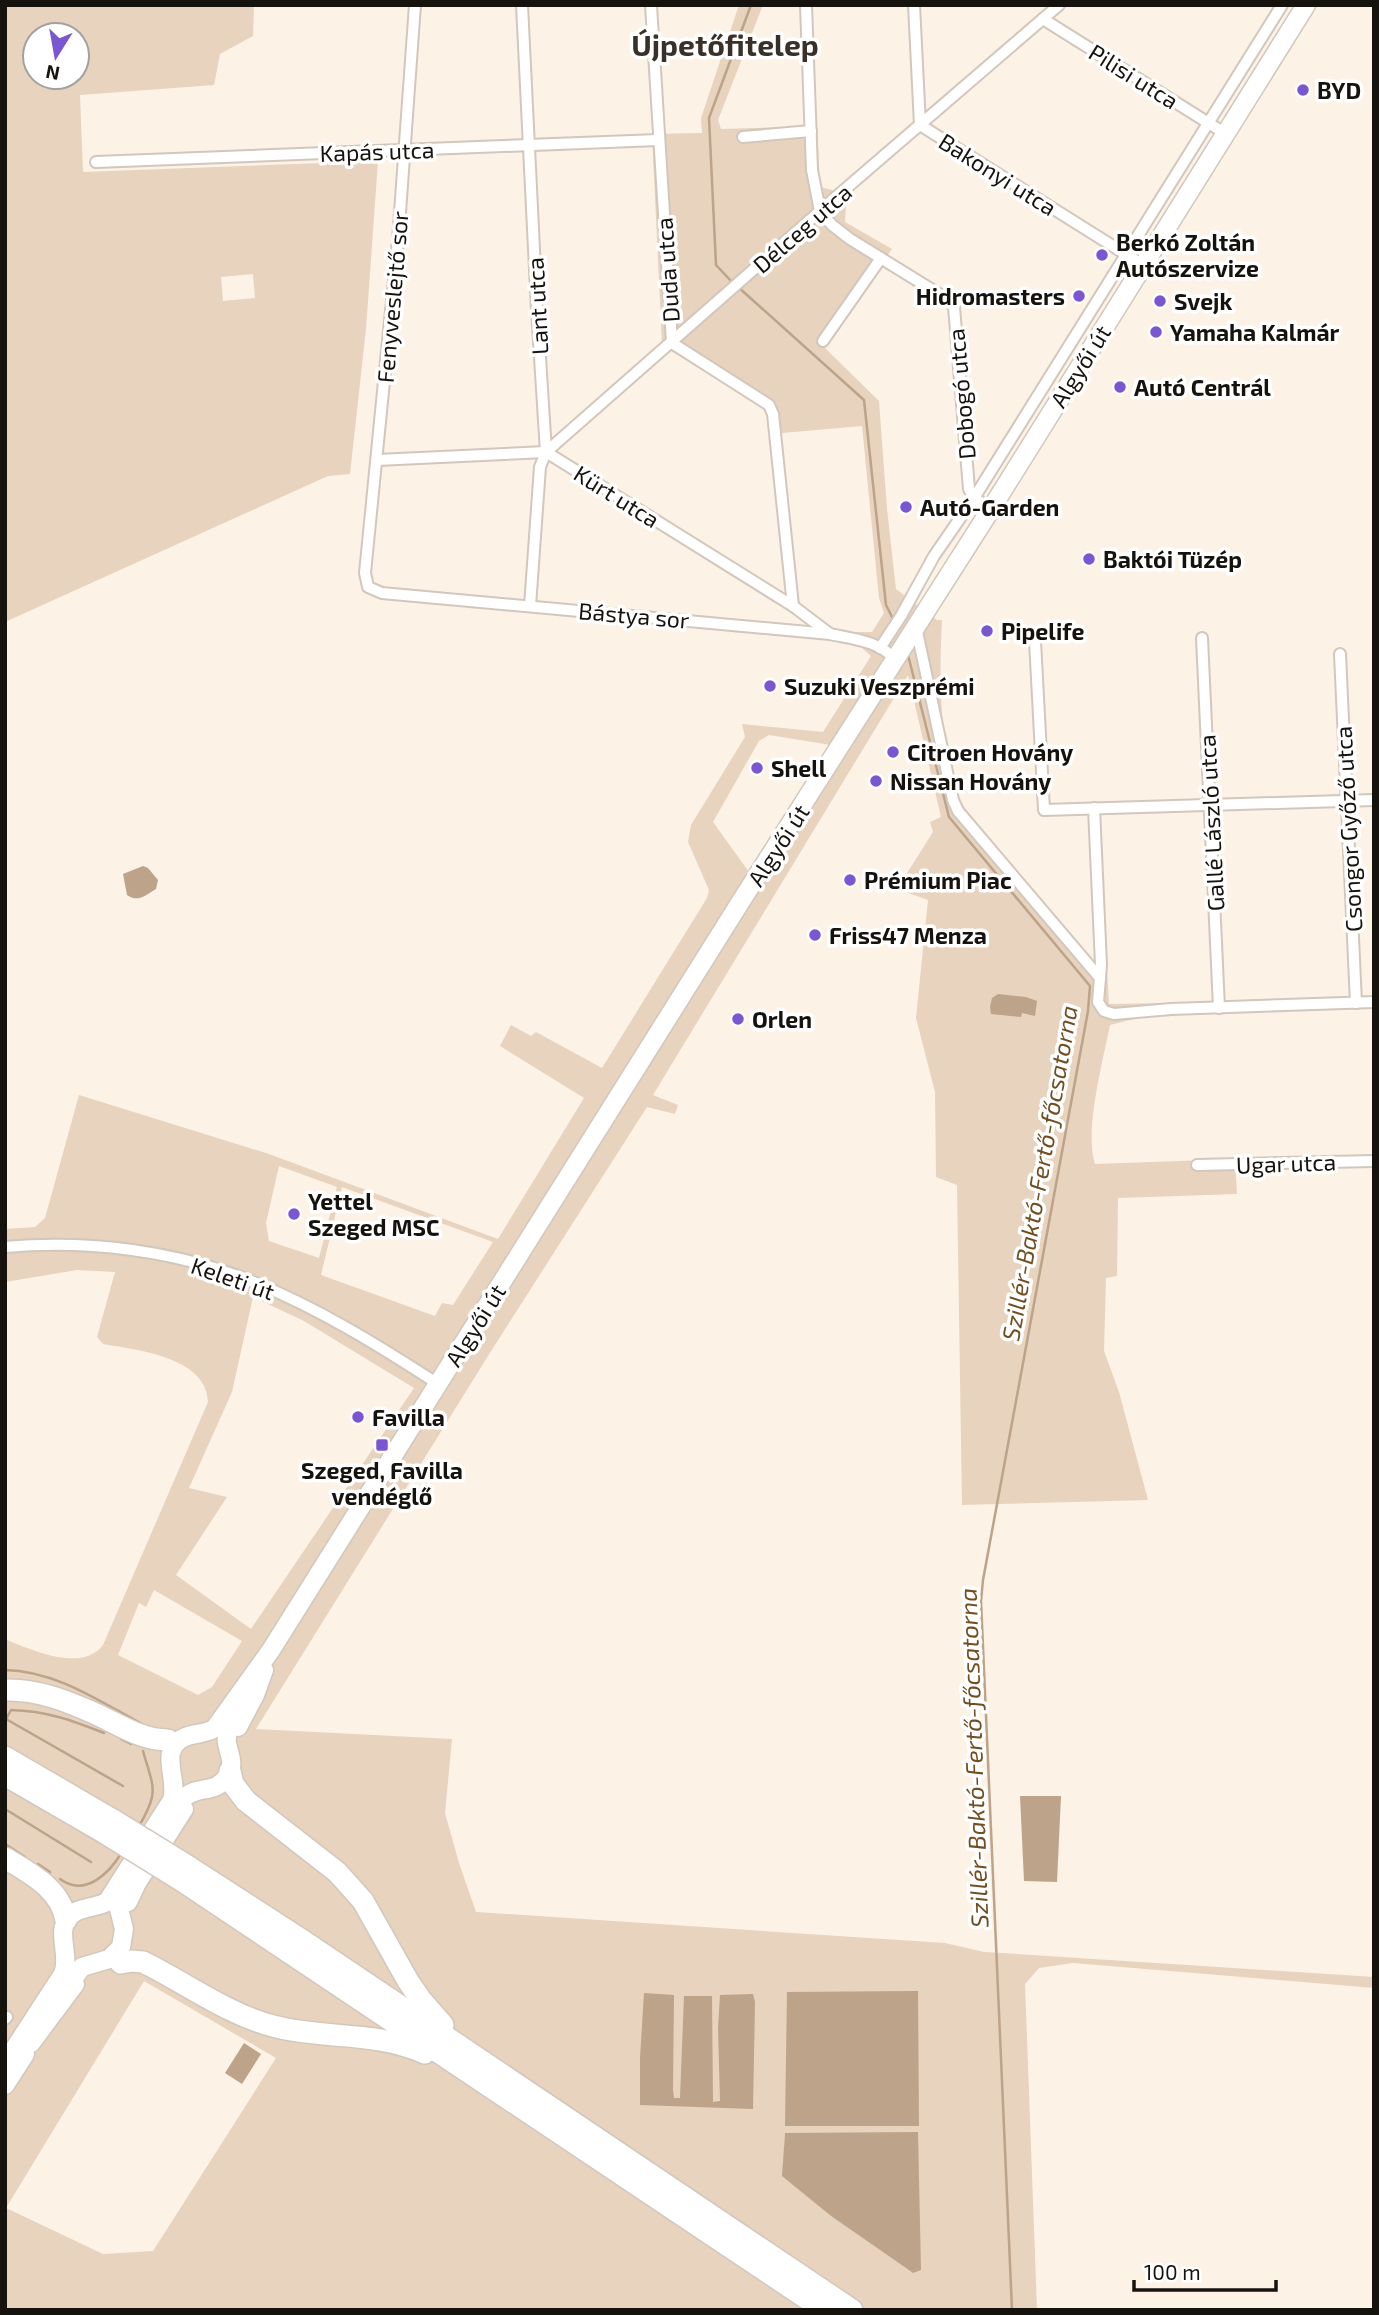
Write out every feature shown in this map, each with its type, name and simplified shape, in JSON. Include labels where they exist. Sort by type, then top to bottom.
[{"type":"highway","points":[[5,1690],[35,1692],[62,1699],[143,1737],[168,1740]]},
{"type":"highway","points":[[5,1757],[109,1827],[516,2084],[852,2310]]},
{"type":"highway","points":[[5,1775],[109,1827]]},
{"type":"highway","points":[[232,1777],[246,1801],[337,1872],[353,1889],[370,1912],[421,2000],[436,2018],[516,2084]]},
{"type":"highway","points":[[5,1858],[49,1887],[65,1914]]},
{"type":"highway","points":[[185,1874],[487,2085],[824,2310]]},
{"type":"highway","points":[[121,1963],[143,1962],[260,2022],[292,2030],[351,2035],[399,2043],[425,2053],[487,2085]]},
{"type":"main road","name":"Algyői út","points":[[271,1650],[914,632],[1306,5]]},
{"type":"main road","points":[[65,1914],[100,1906],[112,1896],[173,1800],[175,1786],[170,1768],[171,1751],[183,1738],[208,1729],[238,1686],[271,1650]]},
{"type":"main road","points":[[232,1736],[255,1695],[271,1650]]},
{"type":"main road","points":[[5,2085],[56,1973],[61,1956],[54,1930],[58,1918],[81,1900],[106,1893],[159,1810],[166,1794],[161,1768],[162,1755],[168,1740],[190,1727],[208,1729],[236,1738],[239,1764],[224,1792],[188,1804],[132,1893],[128,1903],[132,1938],[129,1951],[121,1963],[107,1969],[86,1969],[61,1956]]},
{"type":"main road","points":[[5,2063],[86,1969],[109,1959],[121,1947],[124,1935],[119,1909],[122,1896],[184,1797],[192,1792],[213,1789],[232,1777]]},
{"type":"street","name":"Fenyveslejtő sor","points":[[368,587],[365,573],[405,149],[415,5]]},
{"type":"street","name":"Lant utca","points":[[522,5],[546,452],[540,467],[530,606]]},
{"type":"street","name":"Duda utca","points":[[651,5],[672,343],[769,405],[773,414],[795,608],[795,630]]},
{"type":"street","points":[[806,5],[812,170],[820,211]]},
{"type":"street","name":"Bakonyi utca","points":[[914,5],[920,125],[1143,264]]},
{"type":"street","name":"Délceg utca","points":[[546,452],[1059,5]]},
{"type":"street","name":"Algyői út","points":[[880,648],[934,556],[974,498],[1282,5]]},
{"type":"street","name":"Pilisi utca","points":[[1043,19],[1226,134]]},
{"type":"street","points":[[743,136],[811,131]]},
{"type":"street","name":"Kapás utca","points":[[96,162],[658,140]]},
{"type":"street","name":"Dobogó utca","points":[[820,211],[832,225],[947,299],[954,307],[969,489],[974,498]]},
{"type":"street","points":[[823,341],[881,258]]},
{"type":"street","points":[[377,460],[546,452]]},
{"type":"street","name":"Kürt utca","points":[[546,452],[795,608],[830,634]]},
{"type":"street","name":"Dobogó utca","points":[[968,474],[986,478]]},
{"type":"street","points":[[974,498],[991,509]]},
{"type":"street","name":"Bástya sor","points":[[368,587],[382,593],[830,634],[857,639],[897,658]]},
{"type":"street","points":[[914,632],[953,800],[958,811],[1100,978]]},
{"type":"street","name":"Gallé László utca","points":[[1202,638],[1219,1008]]},
{"type":"street","points":[[1035,641],[1044,810],[1374,800]]},
{"type":"street","name":"Csongor Győző utca","points":[[1340,654],[1356,1003]]},
{"type":"street","points":[[1094,808],[1101,965],[1098,1002],[1104,1011],[1114,1014],[1171,1009],[1374,1002]]},
{"type":"street","name":"Ugar utca","points":[[1197,1165],[1374,1161]]},
{"type":"street","name":"Keleti út","points":[[5,1247],[58,1244],[115,1248],[170,1257],[225,1271],[311,1308],[438,1384]]},
{"type":"shaded area","points":[[5,5],[254,5],[253,36],[220,54],[214,85],[80,95],[83,172],[378,161],[366,329],[350,474],[328,476],[5,622]],"holes":[[[253,274],[255,298],[223,301],[221,277]]]},
{"type":"shaded area","points":[[739,5],[763,5],[718,120],[721,129],[817,126],[820,187],[832,190],[846,204],[845,222],[892,249],[825,348],[879,401],[896,589],[937,620],[942,620],[944,735],[959,801],[1098,969],[1107,969],[1109,1004],[1228,1002],[1229,1013],[1154,1014],[1110,1025],[1093,1115],[1092,1150],[1095,1164],[1235,1159],[1237,1194],[1118,1198],[1117,1276],[1106,1278],[1104,1351],[1119,1392],[1148,1500],[962,1505],[957,1185],[936,1177],[935,1092],[916,1018],[928,900],[897,889],[933,832],[930,822],[941,817],[908,675],[653,1095],[678,1105],[675,1114],[647,1107],[493,1348],[256,1729],[452,1739],[445,1813],[476,1912],[945,1943],[984,1952],[1374,1977],[1374,1988],[1073,1963],[1039,1968],[1025,1984],[1037,2310],[5,2310],[5,1639],[28,1649],[70,1658],[94,1653],[103,1645],[208,1402],[205,1387],[196,1375],[183,1365],[151,1353],[103,1344],[97,1337],[115,1272],[77,1270],[5,1282],[5,1229],[35,1227],[45,1218],[79,1095],[269,1154],[498,1239],[584,1098],[500,1046],[511,1025],[531,1036],[536,1032],[602,1068],[707,898],[709,890],[688,842],[691,825],[745,737],[742,724],[823,732],[871,656],[863,649],[855,632],[872,632],[884,613],[879,598],[862,426],[771,434],[769,412],[662,345],[652,134],[702,133],[701,118]],"holes":[[[769,735],[831,745],[749,872],[713,822],[759,741]],[[279,1166],[337,1187],[319,1258],[269,1241],[266,1223]],[[342,1187],[493,1242],[453,1305],[442,1303],[435,1316],[321,1275]],[[253,1297],[304,1321],[414,1388],[251,1629],[176,1575],[227,1497],[189,1488],[232,1392]],[[154,1590],[242,1641],[212,1687],[198,1695],[118,1655],[139,1603],[146,1607]],[[144,1981],[276,2058],[153,2251],[103,2254],[6,2208]],[[785,2133],[913,2273],[831,2216],[783,2176]]]},
{"type":"shaded area","points":[[143,866],[158,880],[156,889],[142,897],[131,897],[127,895],[123,874]]},
{"type":"shaded area","points":[[998,994],[1037,1001],[1035,1016],[1022,1013],[1021,1017],[991,1014],[992,998]]},
{"type":"shaded area","points":[[1020,1796],[1061,1796],[1057,1882],[1024,1881]]},
{"type":"shaded area","points":[[918,1991],[919,2126],[785,2126],[787,1992]]},
{"type":"shaded area","points":[[644,1993],[674,1995],[674,2098],[680,2098],[684,1996],[712,1996],[713,2102],[720,2101],[720,1995],[753,1994],[753,2109],[640,2105]]},
{"type":"shaded area","points":[[244,2043],[261,2054],[242,2084],[225,2073]]},
{"type":"shaded area","points":[[918,2132],[921,2270],[913,2273],[831,2216],[782,2176],[785,2133]]},
{"type":"waterway","name":"Szillér-Baktó-Fertő-főcsatorna","points":[[732,282],[716,265],[709,118],[751,5]]},
{"type":"waterway","name":"Szillér-Baktó-Fertő-főcsatorna","points":[[737,286],[864,400],[886,605],[893,619]]},
{"type":"waterway","name":"Szillér-Baktó-Fertő-főcsatorna","points":[[907,651],[949,817],[1090,986],[1088,1011],[981,1601],[1012,2310]]},
{"type":"waterway","points":[[5,1670],[59,1681],[142,1724]]},
{"type":"waterway","points":[[104,1733],[70,1720],[36,1712],[11,1710],[6,1719],[123,1786]]},
{"type":"waterway","points":[[121,1739],[131,1744]]},
{"type":"waterway","points":[[139,1826],[150,1805],[153,1789],[143,1751]]},
{"type":"waterway","points":[[5,1809],[91,1862]]},
{"type":"waterway","points":[[5,1844],[25,1857]]},
{"type":"waterway","points":[[60,1879],[79,1886],[88,1884],[104,1874],[122,1852]]},
{"type":"waterway","points":[[38,1864],[50,1872]]},
{"type":"place","name":"BYD","points":[[1303,90]]},
{"type":"place","name":"Berkó Zoltán Autószervize","points":[[1102,255]]},
{"type":"place","name":"Hidromasters","points":[[1079,296]]},
{"type":"place","name":"Svejk","points":[[1160,301]]},
{"type":"place","name":"Yamaha Kalmár","points":[[1156,332]]},
{"type":"place","name":"Autó Centrál","points":[[1120,387]]},
{"type":"place","name":"Autó-Garden","points":[[906,507]]},
{"type":"place","name":"Baktói Tüzép","points":[[1089,559]]},
{"type":"place","name":"Pipelife","points":[[987,631]]},
{"type":"place","name":"Suzuki Veszprémi","points":[[770,686]]},
{"type":"place","name":"Citroen Hovány","points":[[893,752]]},
{"type":"place","name":"Shell","points":[[757,768]]},
{"type":"place","name":"Nissan Hovány","points":[[876,781]]},
{"type":"place","name":"Prémium Piac","points":[[850,880]]},
{"type":"place","name":"Friss47 Menza","points":[[815,935]]},
{"type":"place","name":"Orlen","points":[[738,1019]]},
{"type":"place","name":"Yettel Szeged MSC","points":[[294,1214]]},
{"type":"place","name":"Favilla","points":[[358,1417]]},
{"type":"place","name":"Szeged, Favilla vendéglő","points":[[382,1445]]},
{"type":"district","name":"Újpetőfitelep","points":[[725,44]]}]
